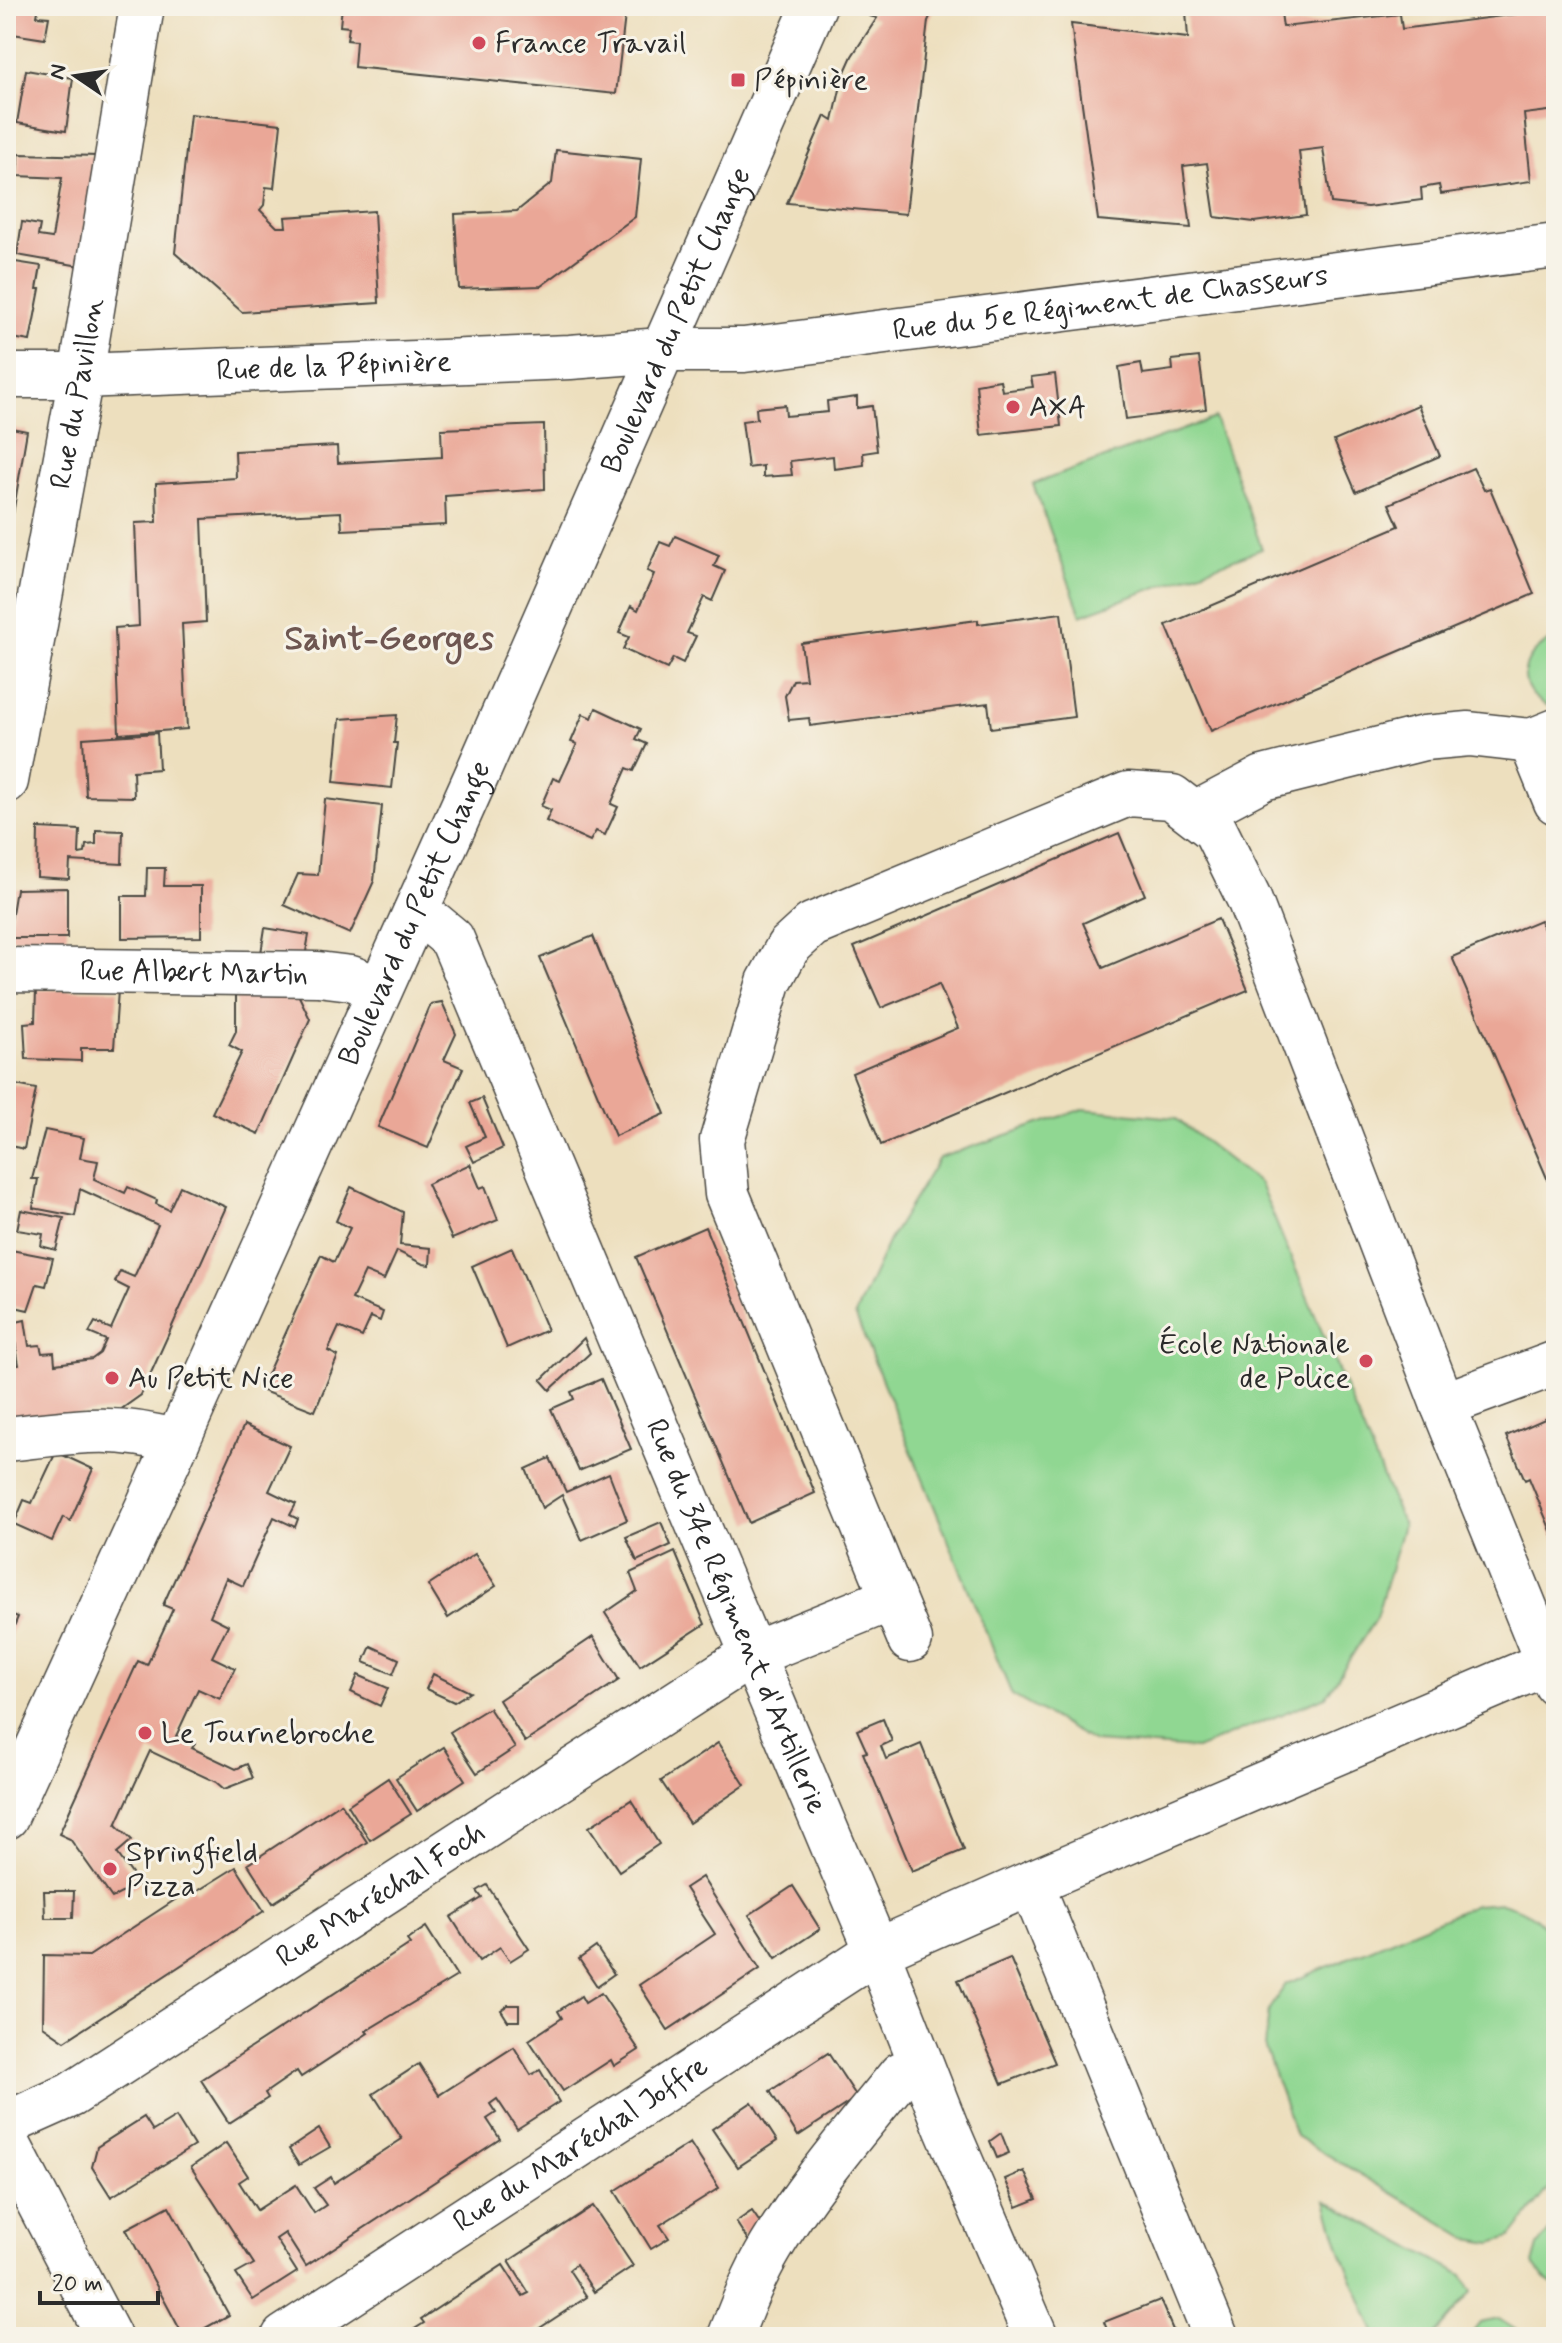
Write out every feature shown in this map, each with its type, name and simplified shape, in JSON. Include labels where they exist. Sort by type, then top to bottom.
[{"type":"street","name":"Rue du Pavillon","points":[[6,781],[81,376],[142,6]]},
{"type":"street","name":"Boulevard du Petit Change","points":[[11,1793],[177,1442],[415,913],[814,6]]},
{"type":"street","name":"Rue du 5e Régiment de Chasseurs","points":[[662,350],[744,350],[1556,246]]},
{"type":"street","name":"Rue de la Pépinière","points":[[6,376],[81,376],[539,358],[662,350]]},
{"type":"street","points":[[1195,814],[1263,778],[1424,738],[1469,734],[1543,736],[1556,802]]},
{"type":"street","points":[[910,1640],[727,1194],[722,1140],[769,982],[788,947],[812,925],[1128,794],[1172,797],[1215,830],[1249,899],[1443,1405],[1552,1673]]},
{"type":"street","name":"Rue du 34e Régiment d'Artillerie","points":[[415,913],[452,939],[1036,2337]]},
{"type":"street","name":"Rue Albert Martin","points":[[6,970],[318,974],[351,978],[380,989]]},
{"type":"street","points":[[1443,1405],[1556,1363]]},
{"type":"street","points":[[6,1439],[104,1428],[147,1433],[177,1442]]},
{"type":"street","name":"Rue Maréchal Foch","points":[[6,2124],[71,2095],[751,1655],[893,1598]]},
{"type":"street","name":"Rue du Maréchal Joffre","points":[[284,2337],[877,1951],[1031,1883],[1552,1673]]},
{"type":"street","points":[[1031,1883],[1216,2337]]},
{"type":"street","points":[[730,2337],[770,2248],[800,2203],[901,2074],[922,2067]]},
{"type":"street","points":[[6,2140],[109,2337]]},
{"type":"green space","points":[[1215,418],[1262,549],[1081,615],[1033,484]]},
{"type":"green space","points":[[1556,640],[1556,709],[1533,695],[1525,676],[1531,656]]},
{"type":"green space","points":[[1083,1109],[1175,1118],[1260,1184],[1403,1525],[1376,1618],[1326,1696],[1196,1749],[1094,1742],[1012,1695],[855,1315],[889,1240],[939,1158]]},
{"type":"green space","points":[[1501,1903],[1535,1918],[1547,1931],[1556,1949],[1556,2179],[1511,2237],[1492,2243],[1469,2239],[1296,2136],[1265,2048],[1269,2009],[1286,1984],[1475,1905]]},
{"type":"green space","points":[[1326,2201],[1463,2275],[1472,2292],[1433,2337],[1377,2337],[1341,2252]]},
{"type":"green space","points":[[1556,2222],[1556,2286],[1544,2278],[1533,2264],[1538,2246]]},
{"type":"green space","points":[[1499,2319],[1527,2337],[1469,2337],[1480,2323]]},
{"type":"building","points":[[6,6],[39,6],[37,16],[49,17],[45,39],[6,33]]},
{"type":"building","name":"France Travail","points":[[342,6],[626,6],[616,94],[354,67],[356,41],[347,40],[349,27],[340,26]]},
{"type":"building","points":[[874,6],[935,6],[928,21],[906,214],[787,203],[825,116],[833,121],[843,76],[877,18],[870,16]]},
{"type":"building","points":[[1218,6],[1280,6],[1283,27],[1400,14],[1402,29],[1518,14],[1516,6],[1556,6],[1556,110],[1524,114],[1531,181],[1441,194],[1439,185],[1421,188],[1422,200],[1367,207],[1331,203],[1323,148],[1299,151],[1306,215],[1254,222],[1215,217],[1207,163],[1183,166],[1191,228],[1098,220],[1071,24],[1188,38],[1186,11]]},
{"type":"building","points":[[26,70],[73,78],[66,131],[17,123]]},
{"type":"building","points":[[190,114],[281,124],[274,188],[266,187],[264,205],[260,210],[277,227],[286,227],[285,217],[374,211],[379,303],[242,312],[175,253]]},
{"type":"building","points":[[556,150],[641,159],[635,217],[541,286],[459,289],[455,214],[517,211],[552,183]]},
{"type":"building","points":[[19,154],[98,156],[80,266],[17,255],[22,222],[40,225],[38,236],[52,238],[62,178],[18,176]]},
{"type":"building","points":[[9,261],[41,266],[30,341],[6,337]]},
{"type":"building","points":[[1199,357],[1206,409],[1126,419],[1119,367],[1141,363],[1143,374],[1173,370],[1172,360]]},
{"type":"building","points":[[1055,374],[1061,426],[981,435],[976,384],[1000,380],[1002,391],[1033,387],[1031,377]]},
{"type":"building","points":[[857,397],[857,408],[872,406],[877,451],[863,453],[864,465],[834,469],[833,456],[790,461],[792,475],[763,477],[763,466],[748,468],[742,421],[757,419],[756,408],[785,405],[786,416],[828,412],[827,401]]},
{"type":"building","points":[[1418,405],[1440,456],[1356,492],[1334,441]]},
{"type":"building","points":[[544,425],[545,489],[445,496],[446,525],[342,530],[341,512],[202,519],[206,622],[182,624],[187,729],[119,734],[115,628],[139,626],[135,523],[157,522],[156,483],[236,478],[235,451],[337,446],[338,463],[442,457],[441,429]]},
{"type":"building","points":[[6,427],[27,431],[13,514],[6,512]]},
{"type":"building","points":[[1473,468],[1484,490],[1490,488],[1534,594],[1211,731],[1166,625],[1399,526],[1389,504]]},
{"type":"building","points":[[675,536],[719,555],[714,566],[725,571],[712,601],[704,597],[687,633],[696,636],[683,663],[673,658],[667,669],[623,649],[629,637],[619,633],[631,606],[638,610],[654,574],[647,571],[660,542],[670,546]]},
{"type":"building","points":[[1061,613],[1074,717],[991,728],[988,703],[810,726],[809,718],[789,720],[785,696],[793,680],[806,679],[801,643],[978,620],[978,624]]},
{"type":"building","points":[[596,708],[641,729],[636,739],[647,744],[634,771],[627,768],[611,804],[618,807],[605,835],[596,831],[590,841],[546,821],[551,810],[541,806],[553,778],[560,781],[577,744],[571,742],[583,714],[592,718]]},
{"type":"building","points":[[397,715],[392,788],[334,782],[340,719]]},
{"type":"building","points":[[157,733],[159,769],[133,771],[134,797],[86,796],[83,738]]},
{"type":"building","points":[[325,799],[382,806],[374,881],[350,934],[284,905],[298,874],[318,875]]},
{"type":"building","points":[[38,828],[80,830],[79,854],[85,853],[86,845],[96,844],[96,830],[123,831],[122,864],[70,861],[69,879],[37,877]]},
{"type":"building","points":[[1119,833],[1145,895],[1083,923],[1103,968],[1218,919],[1248,990],[881,1145],[852,1073],[958,1028],[939,984],[881,1008],[854,947]]},
{"type":"building","points":[[147,868],[165,868],[164,886],[201,886],[201,937],[122,938],[122,896],[146,896]]},
{"type":"building","points":[[67,888],[67,938],[8,938],[16,889]]},
{"type":"building","points":[[1540,920],[1556,958],[1556,1199],[1452,957]]},
{"type":"building","points":[[265,928],[309,935],[305,957],[261,953]]},
{"type":"building","points":[[593,936],[665,1114],[615,1136],[540,958]]},
{"type":"building","points":[[36,990],[118,990],[114,1048],[81,1048],[81,1061],[26,1059],[24,1023],[35,1022]]},
{"type":"building","points":[[236,990],[296,990],[310,1019],[259,1134],[212,1113],[242,1052],[229,1045],[236,1031]]},
{"type":"building","points":[[442,1002],[456,1034],[444,1060],[463,1068],[428,1148],[378,1127],[431,1004]]},
{"type":"building","points":[[6,1083],[36,1089],[24,1149],[6,1145]]},
{"type":"building","points":[[482,1098],[503,1148],[474,1162],[466,1146],[485,1137],[470,1103]]},
{"type":"building","points":[[45,1130],[84,1138],[80,1158],[98,1161],[94,1179],[125,1193],[128,1187],[157,1200],[156,1204],[169,1210],[180,1186],[226,1207],[141,1395],[120,1410],[6,1423],[6,1367],[19,1365],[12,1323],[25,1320],[29,1346],[40,1345],[42,1353],[54,1352],[55,1364],[92,1359],[100,1353],[106,1340],[89,1333],[95,1322],[111,1329],[129,1289],[115,1282],[120,1271],[134,1277],[158,1225],[80,1189],[75,1216],[33,1208],[38,1179],[32,1179]]},
{"type":"building","points":[[470,1164],[480,1188],[485,1186],[498,1220],[452,1239],[427,1184]]},
{"type":"building","points":[[351,1187],[403,1212],[400,1245],[431,1248],[430,1265],[397,1251],[384,1280],[365,1272],[352,1299],[383,1312],[380,1321],[371,1317],[362,1337],[339,1327],[328,1351],[338,1356],[315,1411],[260,1390],[321,1255],[334,1262],[350,1228],[336,1221]]},
{"type":"building","points":[[21,1210],[64,1218],[56,1250],[41,1246],[43,1234],[17,1230]]},
{"type":"building","points":[[705,1227],[815,1493],[749,1523],[636,1257]]},
{"type":"building","points":[[512,1248],[547,1330],[507,1348],[472,1266]]},
{"type":"building","points":[[6,1249],[53,1258],[46,1286],[37,1284],[28,1310],[6,1305]]},
{"type":"building","points":[[584,1338],[590,1353],[550,1390],[541,1380]]},
{"type":"building","points":[[601,1379],[631,1449],[579,1471],[551,1409],[574,1399],[571,1392]]},
{"type":"building","points":[[1556,1414],[1556,1543],[1529,1478],[1525,1480],[1506,1436]]},
{"type":"building","points":[[244,1425],[290,1446],[269,1491],[296,1504],[290,1515],[298,1519],[295,1527],[274,1517],[243,1586],[226,1578],[210,1616],[228,1625],[212,1657],[235,1668],[220,1699],[198,1689],[176,1736],[195,1744],[192,1748],[236,1769],[247,1764],[253,1778],[224,1789],[216,1782],[150,1751],[116,1825],[132,1840],[117,1853],[139,1884],[112,1898],[70,1839],[59,1834],[138,1661],[147,1665],[173,1609],[163,1605]]},
{"type":"building","points":[[56,1452],[93,1469],[70,1521],[63,1517],[52,1541],[14,1524],[24,1500],[32,1503]]},
{"type":"building","points":[[550,1458],[566,1492],[609,1473],[627,1520],[582,1540],[562,1495],[542,1508],[526,1469]]},
{"type":"building","points":[[661,1522],[671,1545],[637,1561],[626,1537]]},
{"type":"building","points":[[675,1552],[705,1624],[640,1666],[605,1613],[637,1591],[630,1573]]},
{"type":"building","points":[[475,1554],[496,1586],[448,1618],[428,1585]]},
{"type":"building","points":[[6,1612],[18,1617],[6,1645]]},
{"type":"building","points":[[593,1637],[619,1680],[525,1742],[499,1700]]},
{"type":"building","points":[[371,1646],[399,1659],[393,1674],[364,1662]]},
{"type":"building","points":[[433,1674],[470,1692],[454,1702],[426,1689]]},
{"type":"building","points":[[358,1675],[388,1688],[380,1706],[351,1692]]},
{"type":"building","points":[[489,1708],[515,1748],[477,1773],[450,1732]]},
{"type":"building","points":[[883,1719],[892,1741],[881,1746],[886,1759],[921,1744],[964,1850],[912,1871],[863,1753],[867,1752],[857,1730]]},
{"type":"building","points":[[718,1743],[745,1785],[689,1823],[661,1781]]},
{"type":"building","points":[[444,1747],[465,1780],[417,1811],[396,1778]]},
{"type":"building","points":[[388,1778],[411,1814],[370,1840],[348,1805]]},
{"type":"building","points":[[631,1800],[659,1844],[619,1871],[589,1827]]},
{"type":"building","points":[[341,1803],[367,1842],[273,1903],[248,1864]]},
{"type":"building","points":[[236,1867],[264,1911],[65,2041],[43,2026],[44,1955],[89,1956],[193,1888],[196,1892]]},
{"type":"building","points":[[702,1877],[760,1969],[668,2030],[639,1985],[715,1934],[685,1888]]},
{"type":"building","points":[[487,1885],[529,1949],[510,1961],[500,1947],[479,1961],[451,1917],[482,1898],[477,1891]]},
{"type":"building","points":[[793,1886],[820,1929],[776,1958],[749,1915]]},
{"type":"building","points":[[44,1891],[74,1891],[73,1918],[45,1918]]},
{"type":"building","points":[[426,1927],[457,1976],[366,2031],[368,2033],[301,2077],[297,2071],[265,2093],[268,2098],[229,2123],[201,2080],[410,1944],[407,1940]]},
{"type":"building","points":[[596,1947],[614,1974],[597,1986],[579,1959]]},
{"type":"building","points":[[1010,1958],[1055,2063],[1002,2084],[958,1980]]},
{"type":"building","points":[[601,1993],[639,2050],[614,2066],[611,2060],[563,2091],[529,2040],[562,2018],[558,2011],[581,1996],[585,2003]]},
{"type":"building","points":[[508,2005],[519,2005],[519,2021],[508,2021],[501,2010]]},
{"type":"building","points":[[514,2047],[531,2075],[540,2070],[559,2102],[517,2129],[497,2099],[490,2104],[496,2113],[487,2119],[500,2139],[306,2266],[285,2233],[276,2239],[297,2272],[253,2300],[236,2274],[254,2264],[191,2167],[226,2143],[248,2176],[239,2182],[257,2210],[296,2185],[314,2213],[326,2205],[314,2188],[331,2177],[334,2183],[402,2139],[373,2094],[419,2064],[439,2095]]},
{"type":"building","points":[[828,2053],[857,2097],[798,2136],[770,2091]]},
{"type":"building","points":[[752,2102],[777,2141],[738,2167],[712,2129]]},
{"type":"building","points":[[144,2117],[153,2131],[176,2117],[194,2146],[111,2197],[92,2167],[97,2147]]},
{"type":"building","points":[[319,2129],[330,2147],[299,2165],[289,2149]]},
{"type":"building","points":[[1001,2133],[1009,2153],[997,2158],[990,2141]]},
{"type":"building","points":[[690,2143],[719,2188],[660,2225],[669,2238],[651,2249],[615,2191]]},
{"type":"building","points":[[1024,2171],[1037,2199],[1017,2207],[1005,2179]]},
{"type":"building","points":[[169,2206],[229,2315],[189,2337],[184,2337],[126,2229]]},
{"type":"building","points":[[593,2206],[633,2266],[594,2292],[576,2264],[569,2270],[587,2297],[526,2337],[402,2337],[424,2323],[421,2319],[503,2265],[523,2296],[529,2293],[509,2261]]},
{"type":"building","points":[[752,2211],[765,2230],[753,2248],[736,2222]]},
{"type":"building","points":[[1160,2300],[1176,2337],[1110,2337],[1104,2322]]},
{"type":"place","name":"France Travail","points":[[479,43]]},
{"type":"place","name":"Pépinière","points":[[738,80]]},
{"type":"place","name":"AXA","points":[[1013,407]]},
{"type":"place","name":"École Nationale de Police","points":[[1366,1361]]},
{"type":"place","name":"Au Petit Nice","points":[[112,1378]]},
{"type":"place","name":"Le Tournebroche","points":[[145,1733]]},
{"type":"place","name":"Springfield Pizza","points":[[110,1869]]},
{"type":"district","name":"Saint-Georges","points":[[389,639]]}]
